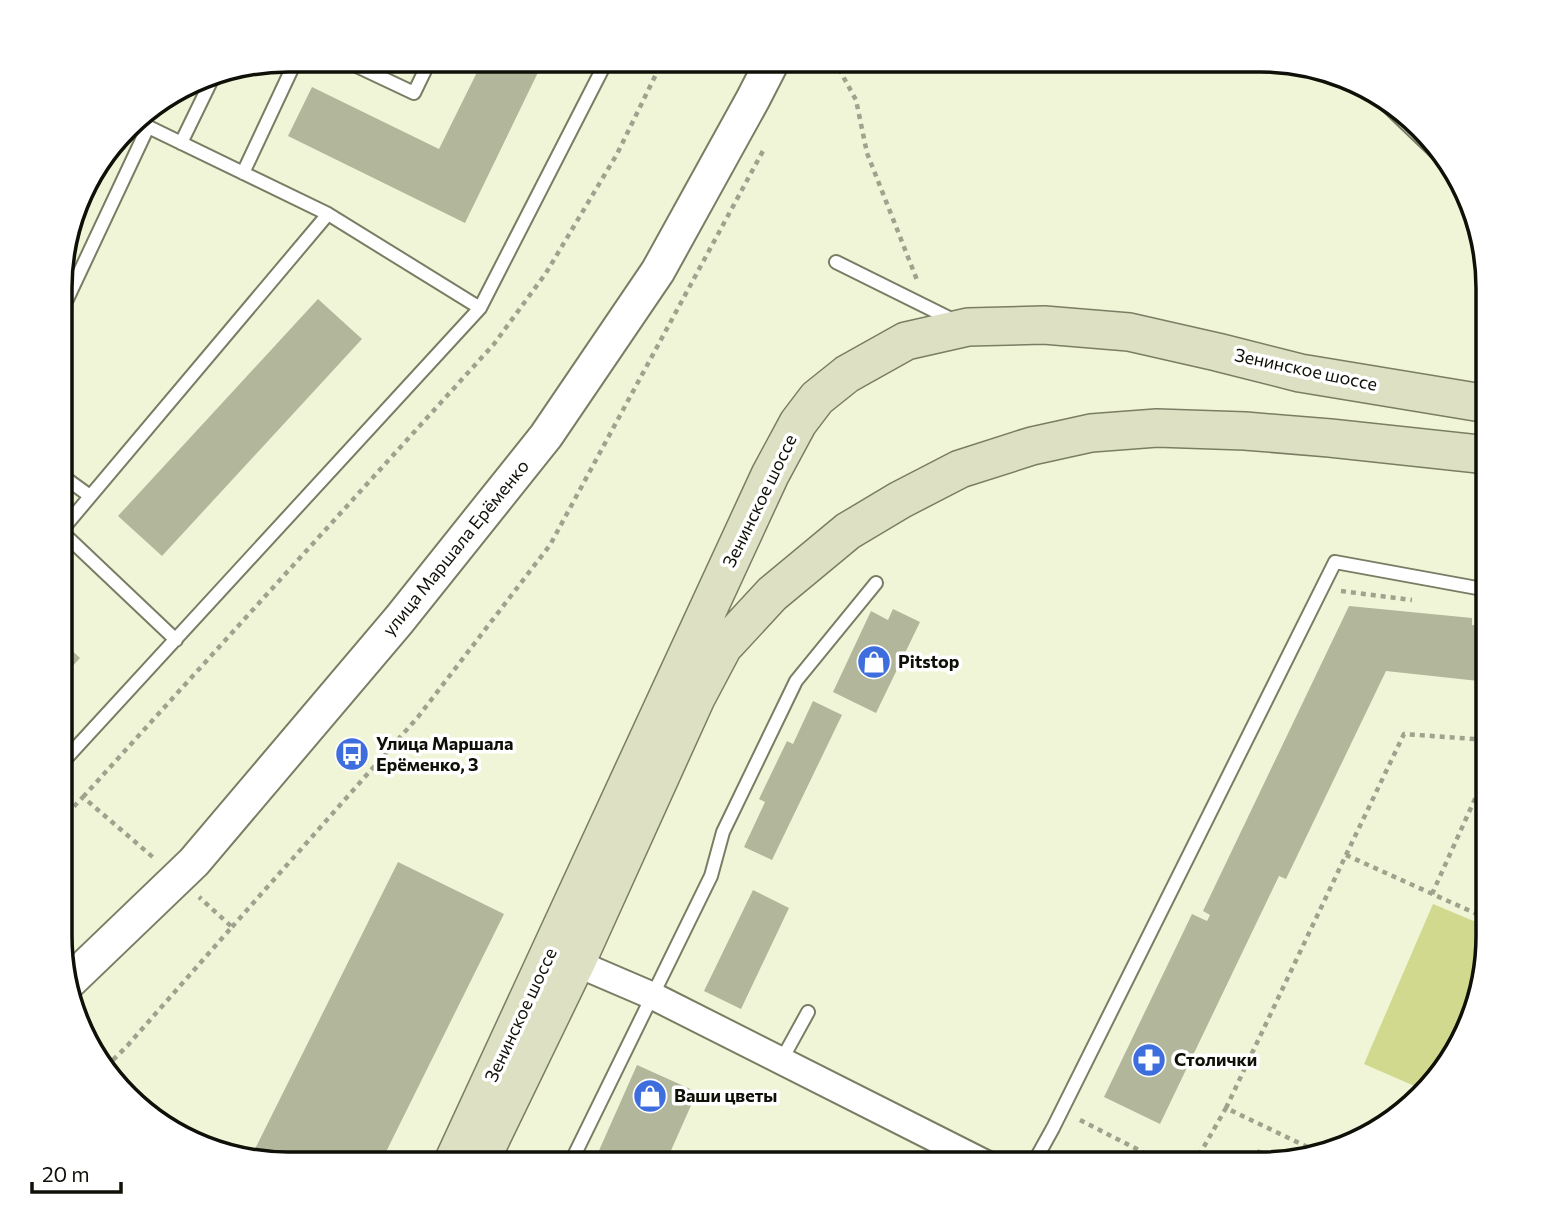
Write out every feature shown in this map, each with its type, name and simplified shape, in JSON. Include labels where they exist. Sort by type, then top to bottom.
[{"type":"main road","name":"Зенинское шоссе","points":[[458,1152],[759,499],[798,423],[817,398],[847,374],[906,341],[968,327],[1044,325],[1129,332],[1300,373],[1476,402]]},
{"type":"main road","name":"Зенинское шоссе","points":[[485,1152],[576,963],[696,698],[723,647],[772,594],[848,531],[960,469],[1032,446],[1091,433],[1157,428],[1245,431],[1476,455]]},
{"type":"street","name":"улица Маршала Ерёменко","points":[[76,976],[194,862],[399,620],[546,436],[658,271],[767,72]]},
{"type":"street","points":[[576,963],[653,996],[962,1152]]},
{"type":"lane","points":[[243,173],[290,72]]},
{"type":"lane","points":[[369,72],[414,93],[424,72]]},
{"type":"lane","points":[[72,752],[480,308],[601,72]]},
{"type":"lane","points":[[181,143],[208,87]]},
{"type":"lane","points":[[145,125],[328,214],[480,308]]},
{"type":"lane","points":[[72,289],[148,127]]},
{"type":"lane","points":[[72,518],[328,214]]},
{"type":"lane","points":[[836,262],[968,327]]},
{"type":"lane","points":[[72,483],[90,496]]},
{"type":"lane","points":[[72,541],[176,639]]},
{"type":"lane","points":[[1040,1152],[1335,562],[1476,588]]},
{"type":"lane","points":[[576,1152],[711,876],[723,832],[796,681],[876,583]]},
{"type":"lane","points":[[781,1061],[808,1012]]},
{"type":"path","points":[[72,808],[494,344],[546,273],[617,154],[657,72]]},
{"type":"path","points":[[841,72],[856,100],[867,153],[928,307]]},
{"type":"path","points":[[112,1061],[418,717],[550,545],[765,149]]},
{"type":"path","points":[[1336,590],[1419,601]]},
{"type":"path","points":[[1201,1152],[1226,1108],[1404,734],[1476,739]]},
{"type":"path","points":[[1432,894],[1476,796]]},
{"type":"path","points":[[83,797],[232,927]]},
{"type":"path","points":[[1346,855],[1476,914]]},
{"type":"path","points":[[1226,1108],[1307,1147]]},
{"type":"path","points":[[1074,1118],[1142,1152]]},
{"type":"green space","points":[[1433,904],[1476,922],[1474,964],[1460,1019],[1440,1056],[1423,1079],[1416,1086],[1364,1064]]},
{"type":"building","points":[[477,72],[538,72],[465,223],[288,136],[312,87],[439,149]]},
{"type":"building","points":[[318,299],[362,339],[162,556],[118,516]]},
{"type":"building","points":[[1349,606],[1472,618],[1472,625],[1476,625],[1476,681],[1386,671],[1286,879],[1279,876],[1160,1124],[1104,1097],[1192,914],[1207,921],[1210,915],[1203,911]]},
{"type":"building","points":[[893,609],[920,622],[876,713],[833,692],[871,611],[888,620]]},
{"type":"building","points":[[72,650],[80,658],[72,667]]},
{"type":"building","points":[[813,701],[842,715],[772,860],[744,847],[765,802],[759,799],[787,741],[793,744]]},
{"type":"building","points":[[398,862],[504,914],[386,1152],[274,1152],[255,1149]]},
{"type":"building","points":[[753,890],[789,908],[741,1009],[704,991]]},
{"type":"building","points":[[637,1065],[697,1092],[670,1152],[598,1152]]},
{"type":"place","name":"Pitstop","points":[[874,662]]},
{"type":"place","name":"Улица Маршала Ерёменко, 3","points":[[352,754]]},
{"type":"place","name":"Столички","points":[[1149,1060]]},
{"type":"place","name":"Ваши цветы","points":[[650,1096]]}]
